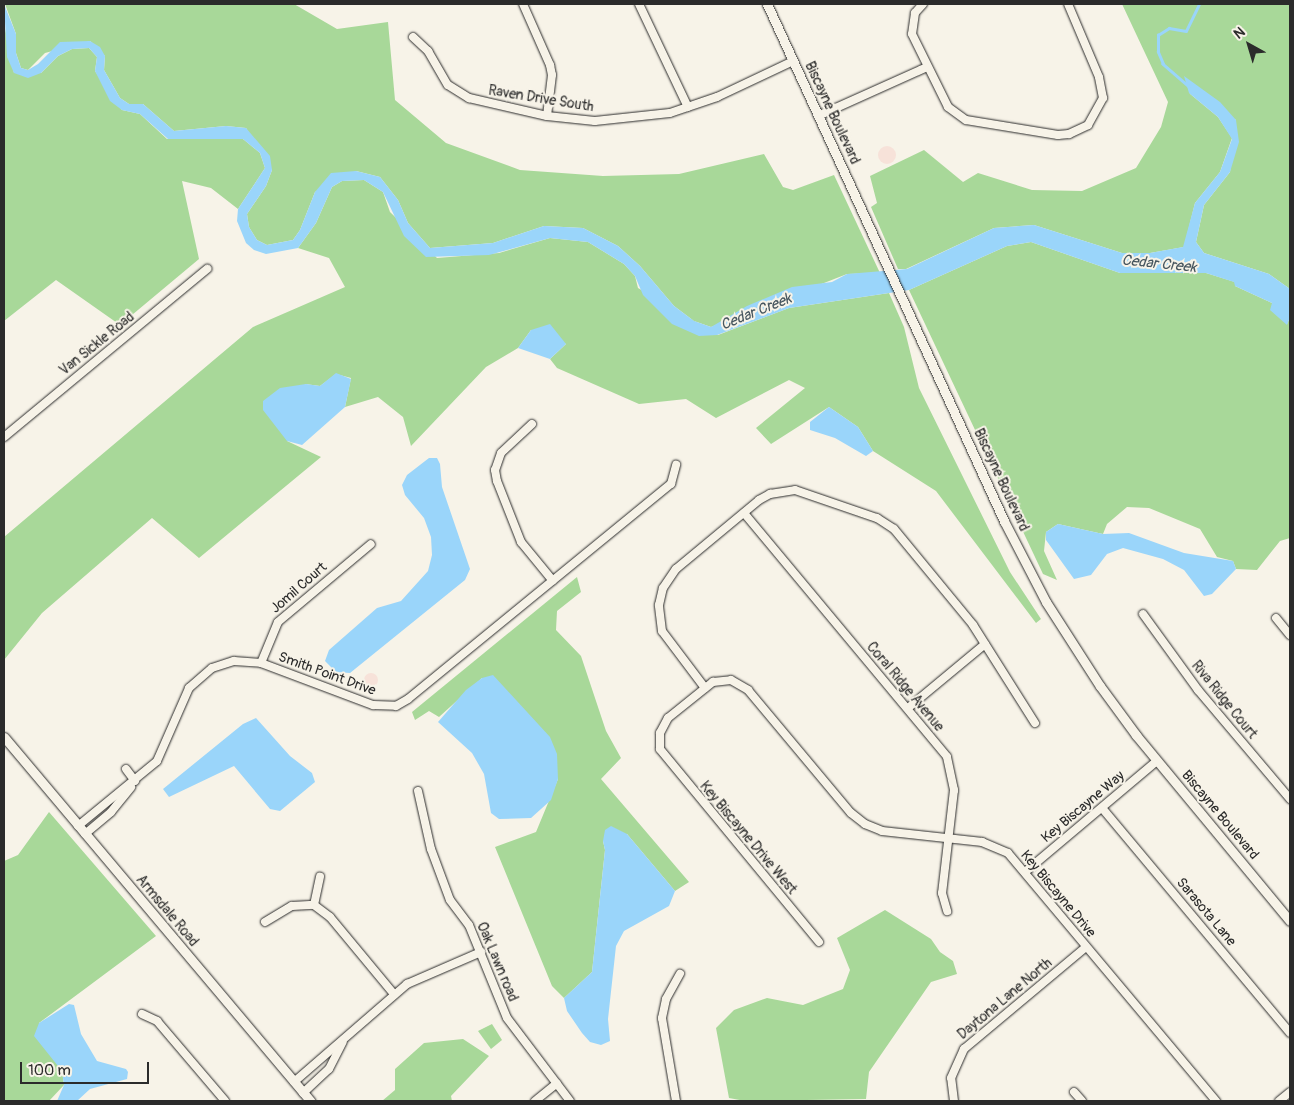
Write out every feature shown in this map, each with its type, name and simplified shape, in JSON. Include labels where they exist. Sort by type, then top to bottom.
[{"type":"street","points":[[523,4],[551,70],[547,116]]},
{"type":"street","points":[[638,4],[688,108]]},
{"type":"street","name":"Biscayne Boulevard","points":[[767,4],[1004,521],[1046,602],[1100,686],[1157,761],[1290,921]]},
{"type":"street","points":[[923,4],[915,13],[912,34],[948,107],[966,120],[1069,134],[1088,125],[1103,98],[1100,77],[1068,4]]},
{"type":"street","name":"Raven Drive South","points":[[413,37],[428,51],[441,76],[456,92],[492,106],[547,116],[614,121],[688,108],[793,62]]},
{"type":"street","points":[[818,116],[927,67]]},
{"type":"street","name":"Van Sickle Road","points":[[4,437],[207,270]]},
{"type":"street","points":[[532,424],[501,453],[495,470],[497,481],[521,542],[553,581]]},
{"type":"street","name":"Smith Point Drive","points":[[78,826],[135,781],[163,753],[184,697],[196,680],[222,663],[245,660],[261,664],[373,705],[396,706],[671,484],[676,465]]},
{"type":"street","points":[[705,688],[669,644],[659,617],[661,594],[666,582],[676,569],[759,500],[783,490],[806,491],[886,522],[985,644],[1036,723]]},
{"type":"street","name":"Coral Ridge Avenue","points":[[744,513],[908,708],[940,748],[951,766],[954,790],[942,893],[947,911]]},
{"type":"street","name":"Jomil Court","points":[[261,664],[278,622],[371,544]]},
{"type":"street","name":"Riva Ridge Court","points":[[1144,614],[1198,690],[1290,798]]},
{"type":"street","points":[[1276,618],[1290,635]]},
{"type":"street","points":[[908,708],[985,644]]},
{"type":"street","name":"Key Biscayne Drive","points":[[705,688],[721,680],[731,680],[748,690],[858,820],[882,831],[992,844],[1008,853],[1216,1101]]},
{"type":"street","name":"Key Biscayne Drive West","points":[[705,688],[663,725],[660,749],[819,942]]},
{"type":"street","name":"Armsdale Road","points":[[4,737],[311,1101]]},
{"type":"street","name":"Key Biscayne Way","points":[[1025,872],[1157,761]]},
{"type":"street","points":[[85,834],[111,812],[135,781],[126,769]]},
{"type":"street","name":"Oak Lawn road","points":[[418,792],[431,849],[446,892],[469,925],[507,1018],[570,1101]]},
{"type":"street","name":"Sarasota Lane","points":[[1102,808],[1290,1033]]},
{"type":"street","points":[[314,905],[320,877]]},
{"type":"street","points":[[265,922],[292,906],[314,905],[330,917],[394,994]]},
{"type":"street","name":"Daytona Lane North","points":[[954,1101],[951,1078],[959,1057],[971,1042],[1086,947]]},
{"type":"street","points":[[294,1082],[394,994],[421,976],[480,952]]},
{"type":"street","points":[[676,1101],[662,1018],[666,999],[680,974]]},
{"type":"street","points":[[142,1014],[157,1021],[225,1101]]},
{"type":"street","points":[[303,1092],[329,1070],[346,1037]]},
{"type":"street","points":[[535,1101],[557,1084]]},
{"type":"street","points":[[1074,1092],[1082,1101]]},
{"type":"street","points":[[1279,1101],[1290,1092]]},
{"type":"shaded area","points":[[887,146],[893,149],[896,155],[893,161],[887,164],[881,161],[878,155],[881,149]]},
{"type":"shaded area","points":[[371,673],[376,675],[378,680],[376,685],[371,687],[366,685],[364,680],[366,675]]},
{"type":"green space","points":[[5,4],[294,4],[337,29],[388,22],[395,100],[446,143],[520,170],[603,176],[679,174],[764,154],[783,187],[793,190],[834,175],[880,273],[847,274],[711,327],[694,321],[674,306],[640,266],[618,246],[583,228],[544,226],[493,243],[430,248],[408,223],[398,200],[380,177],[356,171],[315,192],[300,230],[293,240],[267,245],[257,240],[249,227],[247,214],[266,186],[272,170],[246,128],[226,126],[174,131],[143,104],[129,104],[120,98],[104,70],[105,56],[90,41],[45,53],[28,70],[21,68],[16,53],[16,34]]},
{"type":"green space","points":[[1122,4],[1290,4],[1290,289],[1269,274],[1204,253],[1196,242],[1204,205],[1230,172],[1236,120],[1189,93],[1218,117],[1232,138],[1220,172],[1195,203],[1184,247],[1150,253],[1122,253],[1034,225],[994,228],[906,269],[898,269],[871,207],[877,203],[870,176],[924,150],[963,182],[978,173],[1032,190],[1082,191],[1136,168],[1161,127],[1168,102]]},
{"type":"green space","points":[[4,23],[14,73],[41,73],[58,56],[72,49],[89,48],[97,57],[95,71],[122,110],[140,114],[167,139],[243,139],[260,153],[265,168],[238,209],[211,188],[182,181],[199,259],[120,325],[56,280],[4,321]]},
{"type":"green space","points":[[364,180],[383,192],[390,212],[437,258],[499,253],[550,238],[588,242],[624,264],[635,276],[638,288],[718,335],[789,308],[889,293],[904,327],[919,388],[1010,572],[1041,619],[1036,623],[936,491],[873,451],[858,427],[829,407],[771,444],[756,428],[805,388],[789,380],[716,418],[686,399],[639,404],[557,368],[550,359],[566,344],[531,330],[518,348],[486,367],[411,446],[403,417],[378,397],[345,407],[351,378],[336,374],[320,386],[305,384],[287,441],[321,457],[199,558],[152,518],[42,613],[4,660],[4,537],[253,327],[345,287],[329,258],[298,248],[316,223],[332,187],[342,181]]},
{"type":"green space","points":[[1031,242],[1120,273],[1206,273],[1235,282],[1235,286],[1272,303],[1287,324],[1290,317],[1290,538],[1280,541],[1257,570],[1236,569],[1233,561],[1217,557],[1200,529],[1149,508],[1127,507],[1107,524],[1103,534],[1058,524],[1046,532],[1044,551],[1057,580],[1043,574],[909,290],[1007,246]]},
{"type":"green space","points":[[577,577],[581,592],[557,611],[556,630],[581,656],[606,731],[621,758],[601,779],[689,882],[675,891],[627,834],[603,841],[605,850],[592,972],[564,998],[552,986],[495,847],[536,832],[558,779],[482,678],[439,717],[429,711],[415,720],[412,712]]},
{"type":"green space","points":[[49,812],[156,936],[39,1023],[52,1056],[62,1071],[64,1085],[49,1101],[4,1101],[4,861],[18,855]]},
{"type":"green space","points":[[885,910],[931,939],[940,952],[953,961],[957,974],[931,982],[869,1072],[866,1099],[745,1101],[729,1098],[716,1028],[734,1010],[767,998],[803,1005],[843,989],[850,970],[837,938]]},
{"type":"green space","points":[[492,1024],[502,1040],[491,1049],[478,1031]]},
{"type":"green space","points":[[463,1039],[489,1056],[451,1096],[452,1101],[382,1101],[395,1090],[395,1069],[424,1043]]},
{"type":"water","name":"Cedar Creek","points":[[4,4],[16,34],[16,53],[21,68],[28,70],[38,64],[60,42],[90,41],[100,47],[105,56],[104,70],[120,98],[129,104],[143,104],[174,131],[226,126],[246,128],[270,156],[272,170],[266,186],[247,214],[249,227],[257,240],[267,245],[293,240],[300,230],[315,192],[331,173],[356,171],[380,177],[398,200],[408,223],[430,248],[493,243],[544,226],[583,228],[618,246],[640,266],[674,306],[694,321],[711,327],[747,306],[792,287],[832,282],[847,274],[907,269],[994,228],[1034,225],[1122,253],[1150,253],[1183,247],[1195,203],[1220,172],[1232,139],[1218,117],[1189,93],[1184,76],[1220,102],[1236,120],[1239,142],[1230,172],[1204,205],[1196,242],[1204,253],[1269,274],[1290,289],[1290,317],[1287,325],[1270,310],[1272,303],[1235,286],[1234,282],[1206,273],[1120,273],[1031,242],[1007,246],[909,290],[789,308],[717,335],[699,336],[672,324],[643,295],[635,276],[624,264],[588,242],[550,238],[489,255],[426,257],[404,236],[383,192],[364,180],[342,181],[332,187],[316,223],[298,248],[266,254],[254,250],[246,243],[237,221],[238,209],[265,168],[260,153],[243,139],[168,139],[140,114],[122,110],[110,101],[95,71],[97,57],[89,48],[72,49],[58,56],[41,73],[28,78],[14,73],[7,57]]},
{"type":"water","points":[[550,324],[566,344],[550,359],[518,348],[531,330]]},
{"type":"water","points":[[336,373],[351,379],[345,407],[302,445],[287,441],[263,410],[263,401],[280,388],[306,384],[320,386]]},
{"type":"water","points":[[829,407],[858,427],[873,451],[866,456],[835,438],[810,430],[810,422]]},
{"type":"water","points":[[429,458],[437,458],[440,464],[442,487],[470,569],[465,580],[350,673],[336,672],[325,661],[329,650],[377,608],[401,601],[428,571],[432,555],[431,537],[424,518],[405,495],[402,485],[407,475]]},
{"type":"water","points":[[1058,524],[1103,534],[1129,533],[1184,553],[1233,561],[1236,569],[1212,594],[1204,596],[1184,570],[1163,559],[1123,548],[1107,554],[1091,575],[1074,579],[1046,540],[1046,532]]},
{"type":"water","points":[[493,675],[550,737],[557,754],[558,779],[551,800],[531,818],[499,819],[491,813],[484,774],[472,753],[438,722],[466,690],[482,678]]},
{"type":"water","points":[[256,718],[290,756],[312,773],[315,782],[280,811],[270,809],[234,766],[169,797],[163,789],[243,724]]},
{"type":"water","points":[[611,826],[627,834],[675,891],[669,906],[624,931],[616,946],[608,1019],[610,1041],[601,1045],[590,1042],[582,1033],[567,1011],[564,998],[592,972],[605,850],[603,841],[605,830]]},
{"type":"water","points":[[69,1004],[74,1005],[81,1034],[97,1061],[126,1069],[128,1072],[127,1079],[90,1089],[77,1101],[57,1101],[64,1085],[62,1071],[34,1036],[39,1023]]},
{"type":"waterway","points":[[1189,87],[1163,64],[1158,52],[1158,35],[1169,28],[1186,31],[1199,4]]}]
